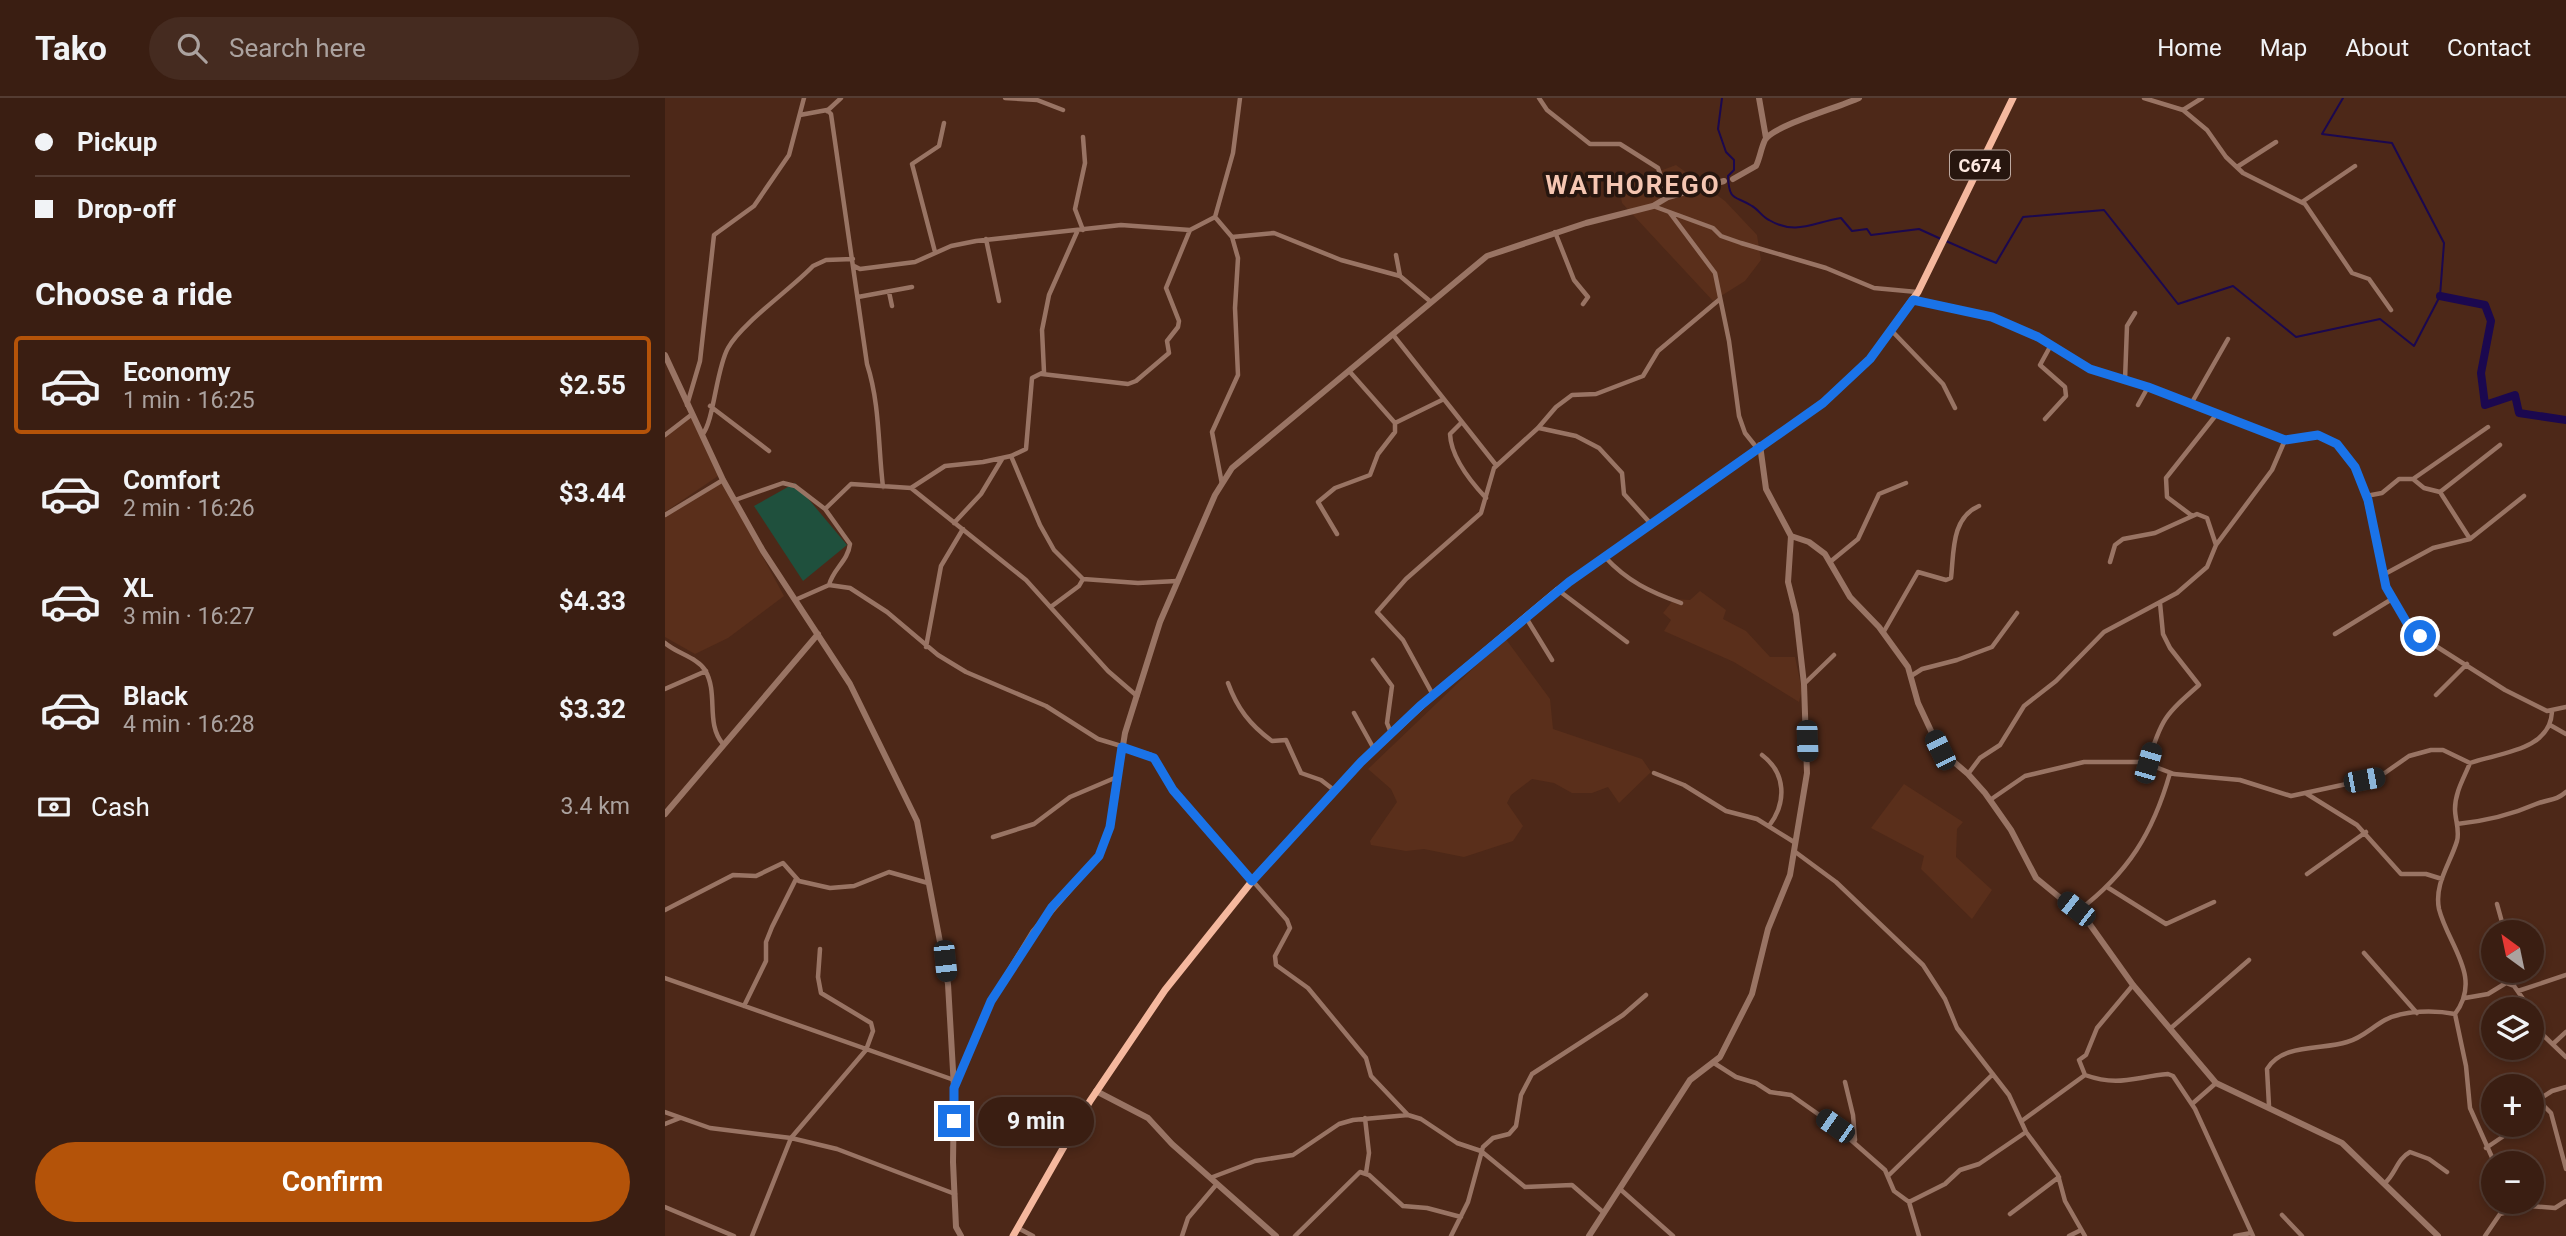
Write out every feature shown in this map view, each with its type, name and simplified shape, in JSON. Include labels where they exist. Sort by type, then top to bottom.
[{"type":"main road","name":"C674","points":[[1013,1236],[1096,1091],[1165,990],[1252,881],[1374,749],[1433,695],[1558,590],[1823,403],[1870,359],[1892,331],[1914,295],[2013,98]]},
{"type":"street","points":[[687,406],[700,361],[704,300],[714,235],[754,206],[789,155],[804,98]]},
{"type":"street","points":[[800,115],[827,111],[841,98]]},
{"type":"street","points":[[1005,98],[1037,100],[1063,110]]},
{"type":"street","points":[[854,266],[860,269],[915,262],[935,252],[986,239],[1077,232],[1121,225],[1160,230],[1190,230],[1215,217],[1233,153],[1240,98]]},
{"type":"street","points":[[1539,98],[1547,110],[1590,144],[1620,144],[1658,167],[1668,197]]},
{"type":"street","points":[[954,1088],[991,1001],[1033,932],[1099,856],[1110,827],[1122,747],[1160,622],[1222,484],[1243,458],[1487,256],[1555,232],[1654,206],[1668,197],[1733,179],[1756,166],[1766,138],[1759,98]]},
{"type":"street","points":[[1766,138],[1784,126],[1818,116],[1859,98]]},
{"type":"street","points":[[2144,98],[2183,110],[2207,131],[2226,158],[2237,167],[2260,184],[2302,202],[2352,273],[2369,279],[2391,310]]},
{"type":"street","points":[[2183,110],[2202,98]]},
{"type":"street","points":[[827,111],[831,114],[867,364],[876,398],[876,432],[883,487]]},
{"type":"street","points":[[935,252],[912,164],[939,146],[944,123]]},
{"type":"street","points":[[1083,137],[1085,163],[1075,209],[1083,230]]},
{"type":"street","points":[[2237,167],[2276,142]]},
{"type":"street","points":[[2302,202],[2355,166]]},
{"type":"street","points":[[1654,206],[1713,229],[1721,236],[1826,268],[1874,288],[1914,295],[1992,317],[2051,345],[2090,369],[2148,387],[2285,440],[2318,435],[2337,444],[2355,467],[2366,496],[2382,575],[2392,599],[2416,632],[2505,690],[2552,712],[2566,706]]},
{"type":"street","points":[[1589,1236],[1690,1080],[1720,1057],[1752,993],[1768,929],[1790,875],[1807,773],[1804,684],[1796,614],[1788,582],[1791,536],[1766,489],[1758,447],[1745,433],[1739,416],[1729,341],[1715,273],[1670,213]]},
{"type":"street","points":[[1215,217],[1232,237],[1238,258],[1235,308],[1240,367],[1235,384],[1213,427],[1222,484]]},
{"type":"street","points":[[825,509],[851,484],[911,488],[945,466],[1002,458],[1026,449],[1026,421],[1032,378],[1042,374],[1128,384],[1136,381],[1169,353],[1167,341],[1178,327],[1179,321],[1166,288],[1190,230]]},
{"type":"street","points":[[1042,374],[1045,367],[1042,330],[1049,295],[1077,232]]},
{"type":"street","points":[[1555,232],[1574,280],[1588,297],[1583,304]]},
{"type":"street","points":[[1232,237],[1273,233],[1341,260],[1400,276],[1431,302]]},
{"type":"street","points":[[986,239],[999,301]]},
{"type":"street","points":[[1396,254],[1400,276]]},
{"type":"street","points":[[702,436],[707,430],[726,352],[734,341],[813,266],[826,260],[853,259]]},
{"type":"street","points":[[858,297],[912,287]]},
{"type":"street","points":[[889,292],[892,306]]},
{"type":"street","points":[[1433,695],[1403,640],[1377,612],[1400,584],[1481,513],[1496,465],[1538,428],[1556,407],[1572,394],[1595,394],[1643,376],[1658,351],[1720,299]]},
{"type":"street","points":[[2125,380],[2127,326],[2135,313]]},
{"type":"street","points":[[1892,331],[1944,384],[1955,408]]},
{"type":"street","points":[[1394,335],[1442,400],[1496,465]]},
{"type":"street","points":[[2191,404],[2228,339]]},
{"type":"street","points":[[2045,419],[2066,396],[2065,387],[2040,365],[2051,345]]},
{"type":"street","points":[[665,355],[723,480],[795,600],[850,684],[917,821],[945,961],[954,1080],[954,1194],[956,1227],[961,1236]]},
{"type":"street","points":[[1337,534],[1318,502],[1335,488],[1370,475],[1378,454],[1395,432],[1395,423],[1350,372]]},
{"type":"street","points":[[2138,405],[2148,387]]},
{"type":"street","points":[[1395,423],[1442,400]]},
{"type":"street","points":[[711,407],[769,451]]},
{"type":"street","points":[[665,435],[691,415]]},
{"type":"street","points":[[2192,516],[2167,497],[2165,478],[2216,415]]},
{"type":"street","points":[[1462,422],[1450,434],[1450,442],[1471,481],[1487,499]]},
{"type":"street","points":[[2366,496],[2382,494],[2399,479],[2413,479],[2489,427]]},
{"type":"street","points":[[1538,428],[1576,436],[1599,448],[1622,473],[1624,494],[1651,524]]},
{"type":"street","points":[[1968,774],[1980,758],[2000,744],[2024,706],[2056,681],[2104,632],[2187,587],[2207,568],[2216,545],[2268,477],[2285,440]]},
{"type":"street","points":[[2440,492],[2500,445]]},
{"type":"street","points":[[1011,456],[1040,525],[1054,550],[1083,579],[1138,583],[1177,581]]},
{"type":"street","points":[[954,523],[981,494],[1002,458]]},
{"type":"street","points":[[2413,479],[2424,488],[2440,492],[2470,539]]},
{"type":"street","points":[[665,515],[723,480]]},
{"type":"street","points":[[734,500],[783,483],[795,486],[825,509],[850,544],[846,559],[832,575],[829,585]]},
{"type":"street","points":[[1830,562],[1858,539],[1879,494],[1906,483]]},
{"type":"street","points":[[911,488],[1026,579],[1108,671],[1137,696]]},
{"type":"street","points":[[2382,575],[2433,548],[2470,539],[2524,496]]},
{"type":"street","points":[[1884,633],[1918,572],[1946,580],[1951,578],[1959,524],[1967,512],[1979,506]]},
{"type":"street","points":[[2110,562],[2115,545],[2123,539],[2155,533],[2201,514],[2207,518],[2216,545]]},
{"type":"street","points":[[926,647],[941,566],[963,529]]},
{"type":"street","points":[[1791,536],[1809,542],[1830,562],[1850,597],[1884,633],[1911,676],[1918,703],[1940,750],[1968,774],[1990,800],[2011,830],[2036,878],[2078,911],[2098,932],[2133,985],[2216,1083],[2333,1137],[2385,1183],[2402,1203],[2438,1236]]},
{"type":"street","points":[[1605,557],[1622,575],[1639,586],[1681,603]]},
{"type":"street","points":[[1052,606],[1079,586],[1083,579]]},
{"type":"street","points":[[795,600],[829,585],[850,588],[879,606],[926,647],[966,672],[1018,692],[1098,738],[1154,758],[1173,790],[1287,920],[1290,928],[1275,956],[1276,965],[1308,988],[1366,1058],[1371,1076],[1408,1115]]},
{"type":"street","points":[[1558,590],[1627,642]]},
{"type":"street","points":[[2335,634],[2392,599]]},
{"type":"street","points":[[2148,763],[2161,722],[2178,701],[2199,685],[2169,648],[2163,634],[2160,603]]},
{"type":"street","points":[[1911,676],[1922,668],[1957,660],[1992,647],[2017,613]]},
{"type":"street","points":[[1525,616],[1552,660]]},
{"type":"street","points":[[665,814],[818,634]]},
{"type":"street","points":[[665,644],[706,671],[715,733],[723,744]]},
{"type":"street","points":[[1804,684],[1834,655]]},
{"type":"street","points":[[1373,660],[1392,686],[1387,723],[1391,733]]},
{"type":"street","points":[[2436,695],[2467,664]]},
{"type":"street","points":[[665,689],[706,671]]},
{"type":"street","points":[[1228,683],[1237,704],[1251,723],[1272,741],[1286,740],[1301,773],[1321,780],[1335,791]]},
{"type":"street","points":[[1990,800],[2016,780],[2060,766],[2117,761],[2148,763],[2170,772],[2241,780],[2282,796],[2306,794],[2379,777],[2418,752],[2443,750],[2470,763],[2530,744],[2544,734],[2550,725],[2552,712]]},
{"type":"street","points":[[1354,713],[1374,749]]},
{"type":"street","points":[[2550,725],[2566,734]]},
{"type":"street","points":[[1762,755],[1777,769],[1781,788],[1780,809],[1769,826]]},
{"type":"street","points":[[2470,763],[2458,791],[2457,842],[2442,879],[2439,906],[2465,970],[2465,998],[2455,1014],[2466,1066],[2468,1102],[2488,1151]]},
{"type":"street","points":[[2078,911],[2107,887],[2145,841],[2157,817],[2170,772]]},
{"type":"street","points":[[1654,773],[1684,785],[1726,811],[1749,816],[1794,842]]},
{"type":"street","points":[[993,837],[1034,824],[1081,791],[1117,777]]},
{"type":"street","points":[[2457,824],[2523,811],[2541,802],[2557,800],[2566,792]]},
{"type":"street","points":[[2306,794],[2347,817],[2365,832],[2403,876],[2426,874],[2442,879]]},
{"type":"street","points":[[2307,874],[2365,832]]},
{"type":"street","points":[[1794,851],[1836,882],[1916,956],[1945,999],[1959,1032],[1993,1074],[2023,1121],[2026,1132],[2059,1177],[2065,1201],[2079,1231],[2085,1236]]},
{"type":"street","points":[[665,910],[733,875],[756,876],[783,863],[796,879],[841,888],[888,872],[929,883]]},
{"type":"street","points":[[744,1006],[766,961],[767,939],[796,879]]},
{"type":"street","points":[[2107,887],[2166,924],[2214,902]]},
{"type":"street","points":[[2497,904],[2501,920]]},
{"type":"street","points":[[752,1236],[791,1138],[866,1050],[873,1031],[871,1023],[821,993],[818,977],[820,949]]},
{"type":"street","points":[[2364,953],[2417,1013]]},
{"type":"street","points":[[2171,1028],[2249,960]]},
{"type":"street","points":[[2518,991],[2566,975]]},
{"type":"street","points":[[665,978],[954,1080]]},
{"type":"street","points":[[2465,998],[2488,994],[2507,983],[2514,986],[2522,997]]},
{"type":"street","points":[[2085,1076],[2079,1060],[2086,1055],[2097,1028],[2133,985]]},
{"type":"street","points":[[1451,1236],[1473,1188],[1481,1151],[1493,1138],[1509,1134],[1516,1126],[1521,1095],[1532,1074],[1623,1015],[1646,995]]},
{"type":"street","points":[[2269,1106],[2266,1074],[2273,1062],[2292,1052],[2349,1042],[2389,1018],[2417,1013],[2455,1014]]},
{"type":"street","points":[[2554,1044],[2566,1032]]},
{"type":"street","points":[[2544,1036],[2566,1057]]},
{"type":"street","points":[[1714,1063],[1736,1077],[1756,1083],[1770,1092],[1791,1096],[1855,1141],[1889,1175],[1897,1195],[1909,1202],[1919,1236]]},
{"type":"street","points":[[1889,1175],[1993,1074]]},
{"type":"street","points":[[2023,1121],[2085,1076],[2123,1083],[2171,1074],[2192,1104],[2252,1234],[2235,1236]]},
{"type":"street","points":[[1845,1082],[1853,1115],[1855,1141]]},
{"type":"street","points":[[2192,1104],[2216,1083]]},
{"type":"street","points":[[2544,1096],[2566,1087]]},
{"type":"street","points":[[1096,1091],[1149,1118],[1216,1185],[1276,1236]]},
{"type":"street","points":[[2544,1107],[2551,1113],[2566,1168]]},
{"type":"street","points":[[665,1111],[710,1128],[791,1138],[852,1154],[954,1194]]},
{"type":"street","points":[[1210,1178],[1255,1161],[1293,1155],[1339,1124],[1365,1118],[1408,1115],[1421,1119],[1457,1143],[1481,1151],[1525,1187],[1572,1185],[1604,1213]]},
{"type":"street","points":[[665,1124],[680,1118]]},
{"type":"street","points":[[1365,1118],[1369,1153],[1366,1173]]},
{"type":"street","points":[[1909,1202],[1945,1184],[1960,1170],[1979,1164],[2026,1132]]},
{"type":"street","points":[[2486,1148],[2502,1137]]},
{"type":"street","points":[[2385,1183],[2393,1176],[2399,1160],[2410,1152],[2429,1159],[2447,1172]]},
{"type":"street","points":[[1295,1236],[1345,1183],[1360,1172],[1366,1173],[1403,1206],[1427,1208],[1461,1217]]},
{"type":"street","points":[[2010,1214],[2059,1177]]},
{"type":"street","points":[[1182,1236],[1188,1218],[1216,1185]]},
{"type":"street","points":[[1620,1189],[1673,1236]]},
{"type":"street","points":[[2544,1207],[2557,1208],[2566,1201]]},
{"type":"street","points":[[665,1207],[734,1236]]},
{"type":"street","points":[[2485,1236],[2500,1214]]},
{"type":"street","points":[[2282,1215],[2302,1236]]},
{"type":"street","points":[[1018,1228],[1033,1236]]},
{"type":"street","points":[[2069,1236],[2079,1231]]},
{"type":"shaded area","points":[[1676,165],[1725,201],[1757,235],[1761,260],[1745,281],[1713,301],[1622,203],[1620,192],[1641,178]]},
{"type":"shaded area","points":[[691,417],[718,476],[665,512],[665,436]]},
{"type":"shaded area","points":[[722,482],[784,596],[728,638],[695,654],[665,637],[665,516]]},
{"type":"shaded area","points":[[1700,591],[1726,610],[1723,619],[1746,631],[1770,657],[1795,657],[1802,690],[1799,702],[1734,662],[1664,631],[1671,620],[1663,613],[1674,599],[1690,600]]},
{"type":"shaded area","points":[[1505,638],[1550,699],[1553,729],[1642,759],[1651,772],[1619,803],[1608,787],[1592,793],[1572,793],[1554,783],[1532,779],[1511,795],[1507,803],[1523,826],[1513,841],[1464,857],[1424,849],[1406,851],[1371,845],[1370,841],[1397,802],[1391,789],[1368,769]]},
{"type":"shaded area","points":[[1904,784],[1963,822],[1957,829],[1956,857],[1992,890],[1972,919],[1921,869],[1924,856],[1871,828]]},
{"type":"green space","points":[[795,483],[847,545],[803,581],[754,506]]},
{"type":"waterway","points":[[1722,98],[1718,129],[1726,152],[1734,160],[1734,170],[1728,176],[1730,190],[1734,197],[1754,207],[1767,219],[1779,225],[1797,227],[1841,218],[1852,231],[1867,229],[1871,235],[1919,229],[1941,239]]},
{"type":"waterway","points":[[1946,241],[1996,263],[2023,217],[2104,210],[2178,304],[2233,286],[2296,337],[2380,319],[2414,346],[2440,296],[2444,243],[2392,143],[2322,134],[2343,98]]},
{"type":"waterway","points":[[2440,296],[2485,305],[2491,321],[2481,373],[2485,405],[2515,395],[2519,413],[2566,420]]},
{"type":"district","name":"WATHOREGO","points":[[1633,185]]},
{"type":"route","points":[[954,1121],[954,1088],[991,1001],[1033,932],[1099,856],[1110,827],[1122,747],[1154,758],[1173,790],[1252,881],[1361,762],[1420,706],[1504,633],[1569,582],[1823,403],[1870,359],[1913,300],[1992,317],[2038,337],[2090,369],[2148,387],[2285,440],[2318,435],[2337,444],[2355,467],[2368,500],[2386,587],[2407,623],[2420,636]]}]
